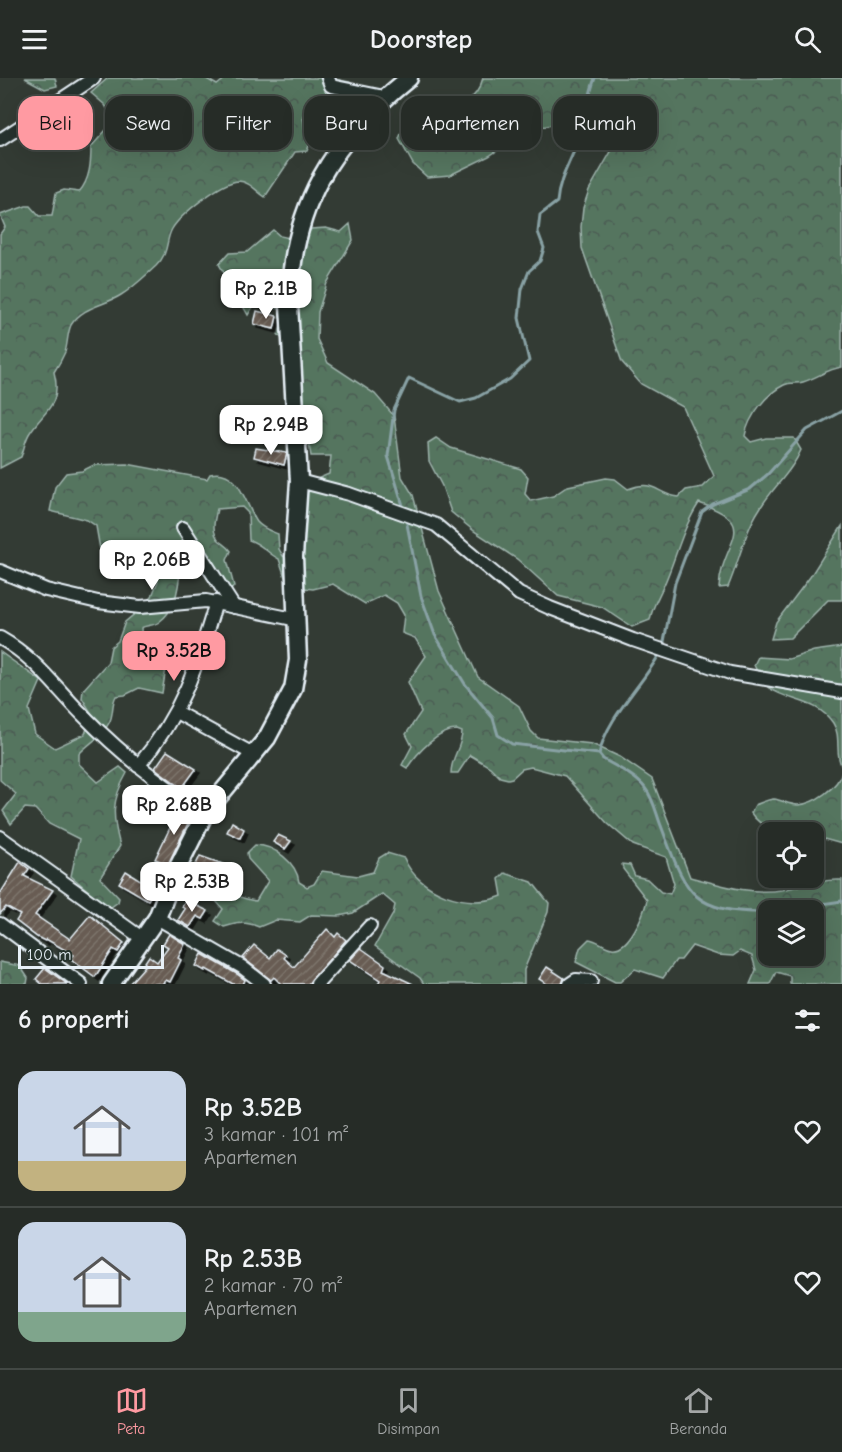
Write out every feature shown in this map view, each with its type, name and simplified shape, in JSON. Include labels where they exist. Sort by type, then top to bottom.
[{"type":"main road","points":[[385,96],[409,78]]},
{"type":"main road","points":[[111,984],[157,918],[174,874],[205,813],[267,738],[293,689],[298,660],[294,556],[299,481],[289,304],[290,280],[304,210],[339,150]]},
{"type":"street","points":[[0,140],[94,78]]},
{"type":"street","points":[[328,78],[331,86],[379,96]]},
{"type":"street","points":[[299,481],[350,494],[436,525],[519,594],[549,608],[633,640],[730,672],[842,692]]},
{"type":"street","points":[[183,528],[234,607]]},
{"type":"street","points":[[0,571],[46,590],[98,603],[140,607],[189,601],[216,602],[298,620]]},
{"type":"street","points":[[138,766],[176,712],[192,675],[216,602]]},
{"type":"street","points":[[0,638],[31,658],[83,715],[138,766],[205,813]]},
{"type":"street","points":[[176,712],[253,754]]},
{"type":"street","points":[[0,837],[143,939]]},
{"type":"street","points":[[157,918],[242,967],[264,984]]},
{"type":"street","points":[[0,924],[81,984]]},
{"type":"street","points":[[317,984],[370,926]]},
{"type":"street","points":[[570,984],[582,979],[591,981]]},
{"type":"green space","points":[[25,78],[55,78],[57,86],[45,89]]},
{"type":"green space","points":[[108,78],[205,78],[217,85],[226,78],[329,78],[349,82],[331,96],[304,96],[304,150],[307,151],[295,152],[265,197],[242,181],[231,183],[212,193],[176,223],[170,233],[163,256],[156,266],[126,292],[88,310],[76,319],[70,328],[65,352],[54,372],[56,393],[50,408],[29,434],[21,457],[0,468],[0,234],[5,227],[0,215],[30,206],[39,216],[52,216],[56,193],[64,190],[79,192],[83,187],[88,176],[91,150],[105,131],[105,150],[192,150],[192,96],[105,96],[105,105],[91,93]]},
{"type":"green space","points":[[483,78],[842,78],[842,367],[801,383],[787,384],[778,389],[759,406],[750,421],[745,436],[751,442],[766,438],[794,438],[801,450],[754,519],[728,587],[719,588],[721,571],[734,536],[734,527],[730,519],[719,511],[699,503],[684,533],[650,620],[632,627],[602,607],[558,596],[517,559],[474,531],[451,512],[442,486],[429,461],[428,443],[436,438],[451,448],[521,469],[528,477],[525,494],[531,501],[553,496],[568,486],[606,478],[615,479],[628,489],[650,486],[679,497],[686,490],[703,487],[714,476],[683,407],[641,384],[622,362],[582,248],[583,208],[589,190],[612,150],[657,150],[657,96],[553,96],[553,125],[541,127],[541,96],[473,96]]},
{"type":"green space","points":[[405,150],[498,150],[450,175],[427,177],[413,164]]},
{"type":"green space","points":[[350,224],[353,240],[327,283],[318,312],[317,339],[328,363],[375,394],[394,416],[402,477],[413,495],[439,591],[478,677],[519,706],[531,731],[538,738],[592,744],[620,757],[652,779],[690,877],[758,891],[824,888],[824,881],[842,880],[842,984],[790,984],[790,976],[776,972],[770,984],[750,984],[756,970],[752,956],[740,951],[733,956],[718,955],[692,946],[681,960],[676,960],[663,978],[635,969],[620,982],[615,982],[576,962],[580,948],[589,939],[612,948],[618,947],[630,938],[639,922],[647,900],[623,869],[622,864],[630,865],[635,876],[647,879],[661,892],[670,894],[674,884],[666,857],[633,845],[607,823],[565,776],[531,767],[522,769],[508,779],[500,777],[490,767],[470,755],[458,773],[451,773],[462,737],[462,732],[457,730],[435,738],[422,749],[407,768],[402,765],[412,746],[406,734],[421,712],[408,682],[426,656],[415,638],[402,633],[404,615],[397,603],[384,595],[365,604],[333,584],[313,589],[304,588],[285,577],[279,559],[249,540],[248,513],[242,507],[217,509],[214,522],[217,538],[231,551],[227,560],[234,586],[231,590],[202,549],[184,548],[178,588],[172,607],[159,622],[141,628],[142,647],[167,662],[162,693],[139,688],[125,695],[116,696],[111,720],[106,728],[79,754],[79,764],[98,782],[120,767],[127,773],[118,792],[114,817],[120,846],[100,878],[119,898],[118,902],[111,907],[106,906],[71,876],[79,839],[49,824],[35,809],[25,808],[11,824],[3,811],[16,794],[0,780],[0,652],[41,681],[29,709],[35,734],[55,748],[85,734],[92,714],[82,698],[83,690],[108,662],[111,647],[118,641],[125,622],[150,601],[158,581],[146,567],[135,562],[122,565],[101,555],[96,526],[87,520],[50,511],[55,487],[66,473],[82,471],[94,465],[127,464],[207,479],[210,474],[220,473],[228,476],[240,489],[257,522],[278,534],[279,549],[283,556],[290,557],[294,487],[310,490],[319,478],[329,474],[331,456],[311,456],[309,443],[289,444],[283,340],[278,334],[285,310],[255,303],[248,315],[219,264],[229,253],[247,252],[273,230],[280,236],[303,241],[311,229],[326,228],[341,232]]},
{"type":"green space","points":[[842,526],[842,600],[828,600],[790,638],[771,639],[776,622],[810,577]]},
{"type":"green space","points":[[842,647],[842,767],[838,756],[836,728],[833,723],[819,709],[777,693],[766,686],[754,665],[758,657],[789,659],[814,651]]},
{"type":"green space","points":[[842,771],[842,844],[824,839],[824,822],[760,822],[751,813],[755,805],[772,799],[798,805],[811,802],[831,789]]},
{"type":"green space","points":[[255,845],[270,848],[283,856],[294,868],[299,882],[307,887],[314,884],[322,871],[358,876],[373,872],[379,858],[387,853],[404,858],[411,870],[432,889],[460,899],[489,900],[502,896],[499,879],[505,873],[532,882],[549,903],[548,912],[524,970],[524,984],[424,984],[420,978],[375,946],[393,914],[395,905],[382,894],[353,913],[339,916],[311,915],[300,922],[276,920],[259,927],[241,923],[224,927],[215,921],[223,909],[216,901],[184,894],[181,888],[189,881],[198,882],[256,901],[268,881],[248,859],[247,853]]},
{"type":"green space","points":[[0,962],[20,966],[28,978],[27,984],[0,984]]},
{"type":"building","points":[[257,311],[277,316],[274,329],[254,324]]},
{"type":"building","points":[[256,448],[287,453],[284,465],[254,457]]},
{"type":"building","points":[[167,751],[196,769],[182,788],[155,768]]},
{"type":"building","points":[[180,807],[192,815],[168,864],[155,859]]},
{"type":"building","points":[[232,822],[244,829],[240,838],[227,832]]},
{"type":"building","points":[[278,835],[291,841],[285,849],[273,842]]},
{"type":"building","points":[[200,856],[234,868],[227,885],[192,873]]},
{"type":"building","points":[[20,862],[29,869],[24,876],[53,890],[35,915],[70,939],[90,915],[124,943],[118,952],[113,949],[95,977],[71,959],[74,955],[46,939],[45,941],[37,937],[16,921],[20,915],[6,907],[0,914],[0,894]]},
{"type":"building","points":[[126,871],[155,889],[148,900],[119,883]]},
{"type":"building","points":[[186,900],[208,911],[203,919],[197,916],[190,927],[178,920],[185,909],[182,907]]},
{"type":"building","points":[[327,929],[335,937],[338,933],[346,940],[308,984],[281,984],[274,977],[271,980],[243,958],[254,945],[270,958],[277,949],[286,955],[284,958],[294,967]]},
{"type":"building","points":[[169,934],[185,944],[178,958],[181,960],[170,982],[166,980],[162,984],[129,984],[145,966],[143,965],[149,956],[157,962],[168,947],[163,944]]},
{"type":"building","points":[[361,948],[385,965],[383,970],[413,984],[378,984],[380,980],[350,960]]},
{"type":"building","points":[[202,954],[237,974],[245,980],[243,984],[233,984],[196,966]]},
{"type":"building","points":[[547,967],[564,978],[562,984],[547,984],[539,979]]},
{"type":"building","points":[[45,968],[67,984],[42,984],[36,979]]},
{"type":"waterway","points":[[404,509],[388,456],[394,410],[409,378],[460,402],[476,398],[510,379],[529,361],[519,318],[522,289],[529,271],[540,261],[544,248],[538,232],[540,215],[557,202],[564,175],[581,132],[595,78]]},
{"type":"waterway","points":[[663,647],[675,583],[702,512],[713,504],[750,489],[768,474],[807,430],[842,411]]},
{"type":"waterway","points":[[406,519],[421,596],[435,635],[465,684],[493,718],[498,735],[512,744],[599,754],[603,759],[626,772],[648,792],[677,866],[694,893],[706,902],[721,908],[758,912]]},
{"type":"waterway","points":[[599,754],[609,727],[660,653]]},
{"type":"waterway","points":[[824,904],[842,901]]}]
